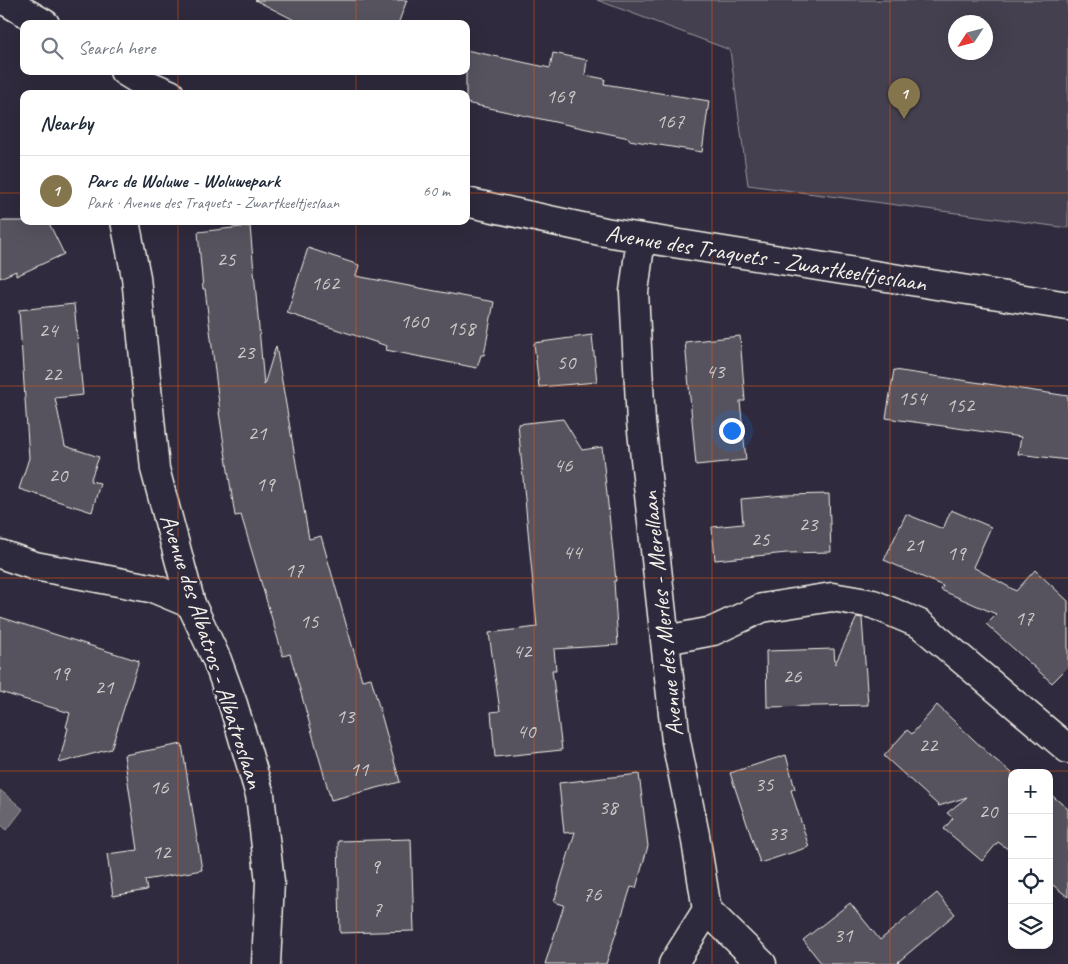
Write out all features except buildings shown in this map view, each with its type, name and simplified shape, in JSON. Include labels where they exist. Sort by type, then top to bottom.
[{"type":"street","points":[[4,0],[38,20]]},
{"type":"street","points":[[134,82],[158,90]]},
{"type":"street","name":"Avenue des Traquets - Zwartkeeltjeslaan","points":[[470,203],[605,232],[1068,306]]},
{"type":"street","name":"Avenue des Albatros - Albatroslaan","points":[[126,225],[136,277],[155,469],[191,604],[217,660],[233,704],[260,795],[270,882],[266,964]]},
{"type":"street","name":"Avenue des Merles - Merellaan","points":[[641,238],[634,292],[641,422],[676,741],[695,835],[707,910]]},
{"type":"street","points":[[0,554],[35,566],[155,589],[191,604]]},
{"type":"street","points":[[666,640],[713,632],[762,608],[832,597],[873,604],[920,624],[1068,749]]},
{"type":"street","points":[[673,964],[707,910],[762,964]]},
{"type":"shaded area","points":[[597,0],[1068,0],[1068,228],[748,185],[730,50]]},
{"type":"shaded area","points":[[0,790],[23,809],[7,830],[0,824]]},
{"type":"place","name":"Parc de Woluwe - Woluwepark","points":[[904,119]]}]
